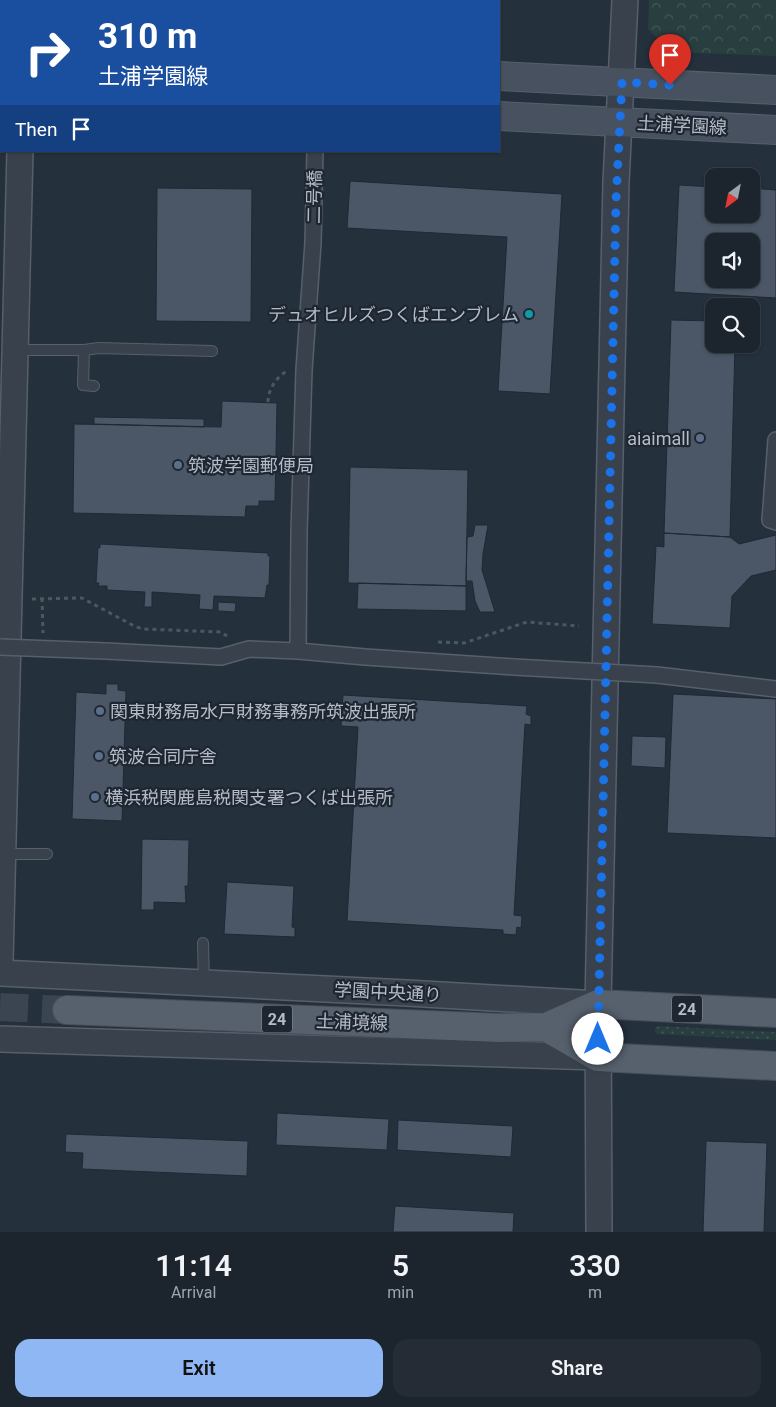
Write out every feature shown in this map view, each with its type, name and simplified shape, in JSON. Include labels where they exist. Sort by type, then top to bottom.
[{"type":"main road","points":[[500,76],[776,90]]},
{"type":"main road","name":"土浦学園線","points":[[500,116],[776,130]]},
{"type":"main road","name":"学園中央通り","points":[[598,1004],[776,1013]]},
{"type":"main road","name":"土浦境線","points":[[68,1010],[500,1028],[546,1027],[598,1004]]},
{"type":"main road","points":[[546,1027],[598,1057],[776,1066]]},
{"type":"street","points":[[599,1232],[598,1004],[616,201],[625,0]]},
{"type":"street","points":[[0,962],[20,152]]},
{"type":"street","name":"二号橋","points":[[298,651],[299,532],[304,370],[313,243],[315,152]]},
{"type":"street","points":[[776,440],[770,520],[776,522]]},
{"type":"street","points":[[0,647],[221,657],[249,649],[298,651],[514,667],[657,675],[776,688]]},
{"type":"street","name":"学園中央通り","points":[[0,973],[598,1004]]},
{"type":"street","points":[[0,1039],[598,1057]]},
{"type":"lane","points":[[16,350],[84,350],[100,348],[212,351]]},
{"type":"lane","points":[[84,350],[83,386],[94,386]]},
{"type":"lane","points":[[3,854],[47,854]]},
{"type":"lane","points":[[203,943],[204,983]]},
{"type":"path","points":[[268,402],[268,393],[280,376],[289,369],[304,370]]},
{"type":"path","points":[[30,599],[82,598],[136,627],[144,629],[220,632],[249,649]]},
{"type":"path","points":[[435,642],[464,643],[527,622],[579,626]]},
{"type":"green space","points":[[649,0],[776,0],[776,56],[671,52],[648,29]]},
{"type":"green space","points":[[659,1026],[776,1032],[776,1040],[657,1034],[655,1028]]},
{"type":"building","name":"デュオヒルズつくばエンブレム","points":[[350,181],[562,194],[550,394],[498,391],[507,237],[347,228]]},
{"type":"building","points":[[679,185],[705,186],[705,223],[760,223],[760,189],[776,190],[776,298],[674,292]]},
{"type":"building","points":[[157,188],[252,189],[251,322],[156,321]]},
{"type":"building","name":"aiaimall","points":[[671,320],[705,321],[705,353],[735,353],[730,537],[664,533]]},
{"type":"building","points":[[222,401],[277,403],[275,501],[259,501],[259,506],[246,506],[245,517],[73,513],[74,424],[221,427]]},
{"type":"building","points":[[94,417],[204,419],[204,427],[94,424]]},
{"type":"building","points":[[350,467],[468,470],[466,586],[348,583]]},
{"type":"building","points":[[475,525],[488,525],[482,570],[495,612],[480,612],[475,601],[472,581],[466,581],[467,537],[473,536]]},
{"type":"building","points":[[664,533],[730,537],[739,544],[776,535],[776,570],[751,576],[732,596],[730,628],[652,624],[656,546],[664,547]]},
{"type":"building","points":[[100,544],[268,553],[268,556],[270,556],[269,585],[267,585],[265,598],[214,596],[213,610],[199,609],[200,595],[152,592],[152,607],[144,607],[145,592],[107,590],[107,586],[98,586],[99,583],[96,583],[98,547],[100,548]]},
{"type":"building","points":[[358,583],[466,586],[466,611],[357,609]]},
{"type":"building","points":[[218,602],[236,603],[235,612],[218,611]]},
{"type":"building","name":"筑波合同庁舎","points":[[106,684],[118,684],[118,690],[126,691],[122,821],[72,819],[76,692],[106,694]]},
{"type":"building","points":[[673,694],[776,699],[776,838],[667,833]]},
{"type":"building","points":[[343,695],[527,706],[526,714],[531,716],[531,725],[525,724],[514,915],[522,916],[521,928],[517,927],[516,935],[503,934],[503,930],[347,921],[358,727],[341,726]]},
{"type":"building","points":[[632,736],[666,737],[665,768],[631,766]]},
{"type":"building","points":[[142,839],[189,840],[188,886],[185,886],[186,903],[154,902],[154,910],[141,910]]},
{"type":"building","points":[[227,882],[294,886],[292,927],[295,928],[295,937],[224,934]]},
{"type":"building","points":[[277,1113],[389,1119],[387,1150],[276,1145]]},
{"type":"building","points":[[398,1120],[513,1126],[511,1157],[397,1150]]},
{"type":"building","points":[[66,1134],[248,1141],[247,1176],[82,1169],[83,1153],[65,1152]]},
{"type":"building","points":[[706,1141],[767,1143],[764,1232],[703,1232]]},
{"type":"building","points":[[395,1206],[514,1213],[513,1232],[393,1232]]},
{"type":"tunnel","points":[[0,1007],[67,1010]]},
{"type":"place","name":"デュオヒルズつくばエンブレム","points":[[529,314]]},
{"type":"place","name":"aiaimall","points":[[700,438]]},
{"type":"place","name":"筑波学園郵便局","points":[[178,465]]},
{"type":"place","name":"関東財務局水戸財務事務所筑波出張所","points":[[100,711]]},
{"type":"place","name":"筑波合同庁舎","points":[[99,756]]},
{"type":"place","name":"横浜税関鹿島税関支署つくば出張所","points":[[95,797]]},
{"type":"route","points":[[598,1039],[616,201],[622,82],[670,85]]}]
